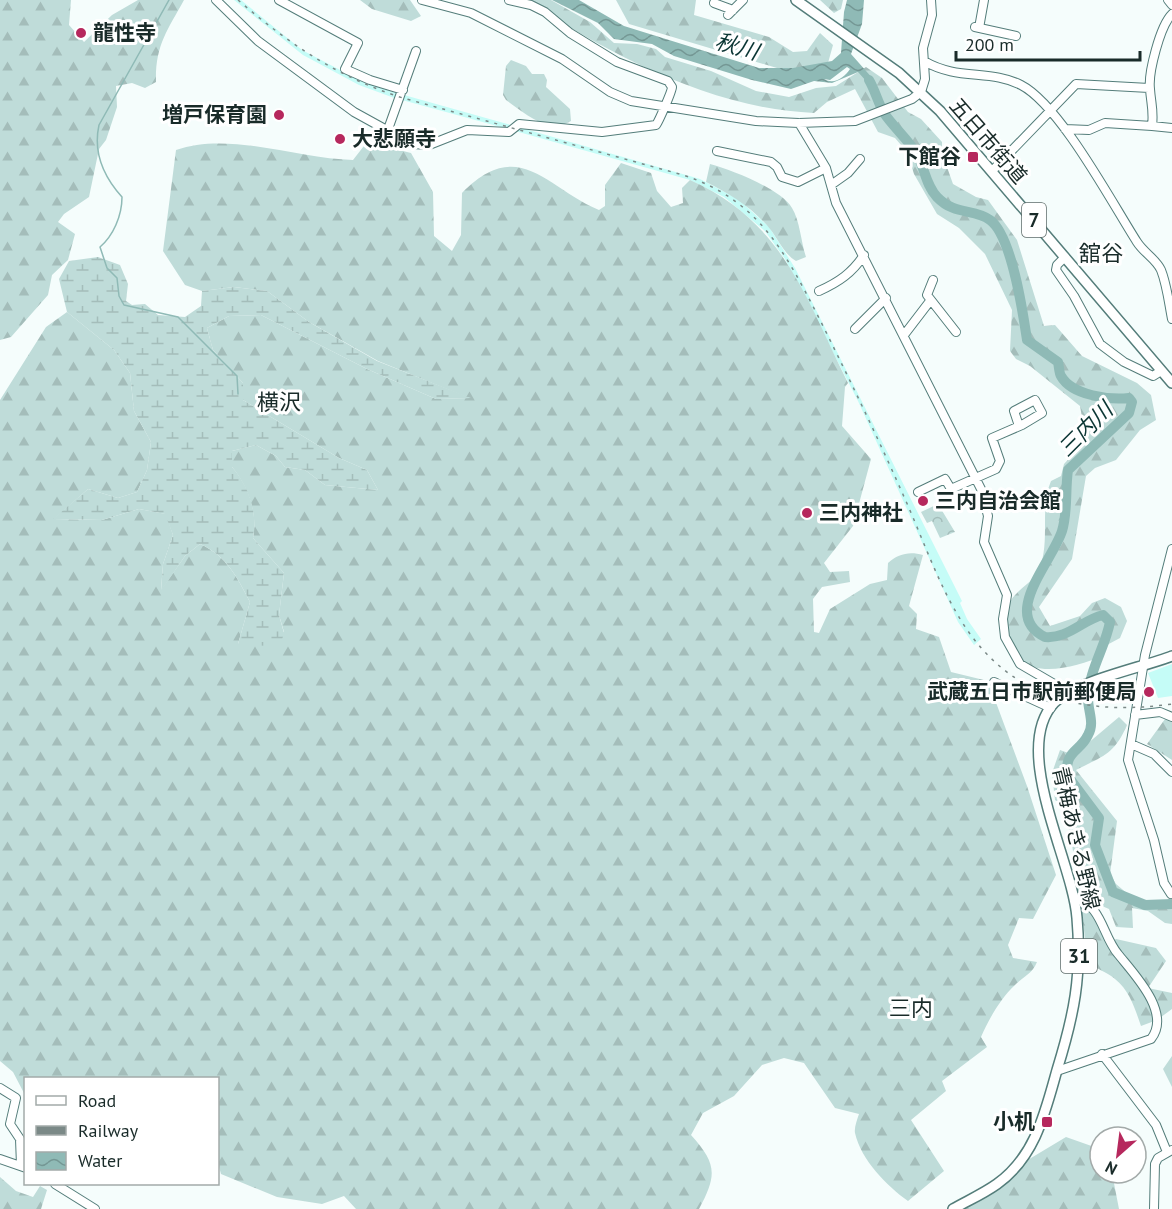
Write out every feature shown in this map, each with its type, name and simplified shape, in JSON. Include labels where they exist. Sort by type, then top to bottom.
[{"type":"main road","name":"五日市街道","points":[[800,1],[921,92],[992,171],[1172,383]]},
{"type":"main road","name":"青梅あきる野線","points":[[953,1209],[996,1185],[1020,1162],[1036,1136],[1057,1071],[1077,992],[1078,936],[1074,898],[1051,819],[1040,763],[1041,732],[1051,708],[1068,692],[1172,656]]},
{"type":"street","points":[[216,0],[258,41],[354,112],[387,132],[421,146],[464,130],[509,132],[519,124],[594,132],[628,131],[656,125],[671,93],[672,87],[668,81],[616,62],[570,33],[545,12],[531,5],[509,0]]},
{"type":"street","points":[[279,0],[358,43],[345,69],[370,80],[403,90]]},
{"type":"street","points":[[422,0],[450,3],[468,11],[562,59],[613,93],[633,101],[756,121],[800,123],[848,122],[893,107],[921,92],[926,79],[924,44],[932,15],[931,0]]},
{"type":"street","points":[[714,3],[730,13],[743,0]]},
{"type":"street","points":[[984,0],[977,27],[1016,36]]},
{"type":"street","points":[[1168,0],[1172,5]]},
{"type":"street","points":[[1152,126],[1155,109],[1149,88],[1159,36],[1172,14]]},
{"type":"street","points":[[387,132],[416,51]]},
{"type":"street","points":[[924,62],[951,74],[1014,81],[1033,93],[1065,129],[1137,242],[1157,264],[1171,306],[1172,320]]},
{"type":"street","points":[[992,171],[1076,84],[1149,88]]},
{"type":"street","points":[[800,123],[826,168],[836,202],[976,477],[988,516],[983,537],[985,549],[1007,595],[1003,619],[1005,637],[1020,664],[1068,692]]},
{"type":"street","points":[[1065,129],[1089,130],[1105,123],[1172,128]]},
{"type":"street","points":[[717,151],[771,162],[777,167],[782,177],[798,182],[826,168]]},
{"type":"street","points":[[831,184],[848,173],[860,159]]},
{"type":"street","points":[[819,291],[842,280],[854,270],[864,255]]},
{"type":"street","points":[[1065,257],[1057,265],[1056,270],[1074,296],[1100,344],[1146,375],[1153,376],[1161,370]]},
{"type":"street","points":[[933,280],[927,292],[930,301],[956,332]]},
{"type":"street","points":[[855,329],[886,298]]},
{"type":"street","points":[[904,335],[930,301]]},
{"type":"street","points":[[918,492],[945,479],[951,489],[1000,465],[992,438],[1019,426]]},
{"type":"street","points":[[1171,894],[1164,883],[1154,841],[1129,767],[1143,667],[1170,565],[1172,549]]},
{"type":"street","points":[[994,682],[1051,708]]},
{"type":"street","points":[[1135,715],[1160,712],[1172,717]]},
{"type":"street","points":[[1131,744],[1154,754],[1172,772]]},
{"type":"street","points":[[1074,898],[1083,900],[1094,911],[1116,952],[1157,990],[1164,1007]]},
{"type":"street","points":[[1057,1071],[1151,1039],[1164,1030],[1167,1023]]},
{"type":"street","points":[[1102,1054],[1156,1125],[1169,1151],[1155,1164],[1154,1209]]},
{"type":"street","points":[[0,1088],[16,1098],[10,1124],[20,1139],[23,1166],[0,1159]]},
{"type":"street","points":[[57,1185],[96,1209]]},
{"type":"shaded area","points":[[234,0],[241,0],[302,50],[365,83],[399,94],[397,99],[359,85],[303,55]]},
{"type":"shaded area","points":[[404,95],[514,126],[512,130],[402,100]]},
{"type":"shaded area","points":[[518,127],[700,179],[738,199],[769,227],[795,268],[962,601],[960,603],[967,619],[981,639],[974,645],[958,622],[858,401],[785,259],[765,231],[724,197],[690,180],[515,131]]},
{"type":"shaded area","points":[[1172,664],[1172,696],[1158,698],[1148,673]]},
{"type":"green space","points":[[0,0],[71,0],[69,25],[84,42],[112,15],[138,0],[184,0],[160,48],[156,82],[145,88],[132,83],[116,86],[117,107],[106,140],[99,149],[89,197],[64,214],[58,222],[75,234],[68,260],[52,275],[48,295],[11,337],[0,340]]},
{"type":"green space","points":[[360,0],[410,0],[421,16],[411,21],[372,9]]},
{"type":"green space","points":[[525,0],[551,0],[590,22],[614,43],[637,44],[656,49],[665,57],[711,71],[756,91],[789,97],[816,88],[836,86],[866,67],[882,78],[908,112],[921,119],[942,142],[942,153],[953,184],[976,197],[988,200],[1017,240],[1044,326],[1055,325],[1082,356],[1137,383],[1151,395],[1156,420],[1140,430],[1116,460],[1095,468],[1086,476],[1072,559],[1039,607],[1050,626],[1080,616],[1092,603],[1105,598],[1121,607],[1127,621],[1120,638],[1105,646],[1103,656],[1061,668],[1039,668],[1029,665],[1020,660],[1017,655],[1006,622],[1007,608],[1012,599],[1039,570],[1044,547],[1046,502],[1051,481],[1061,476],[1064,464],[1086,440],[1080,406],[1030,366],[1016,359],[1010,351],[1012,310],[985,254],[959,228],[937,214],[914,174],[907,152],[895,138],[878,132],[855,89],[827,102],[814,113],[775,109],[737,101],[700,90],[627,58]]},
{"type":"green space","points":[[616,0],[696,0],[694,15],[769,37],[793,52],[807,51],[820,33],[833,45],[828,63],[787,71],[629,24]]},
{"type":"green space","points":[[820,0],[843,0],[841,9],[834,13]]},
{"type":"green space","points":[[511,60],[526,66],[532,74],[544,74],[547,80],[546,87],[570,109],[571,121],[562,125],[545,124],[506,100],[503,95],[506,66]]},
{"type":"green space","points":[[367,142],[411,153],[433,192],[434,236],[452,251],[461,235],[462,193],[482,176],[500,168],[516,167],[532,172],[599,210],[605,206],[605,185],[621,163],[651,173],[657,191],[671,207],[683,203],[682,188],[690,180],[722,197],[748,217],[770,240],[804,292],[848,383],[845,387],[842,426],[871,459],[853,526],[824,563],[830,572],[849,571],[850,582],[822,587],[813,599],[814,632],[819,633],[830,609],[870,584],[887,580],[888,563],[892,560],[908,553],[923,555],[909,606],[917,614],[916,629],[939,637],[951,672],[988,681],[1027,786],[1056,875],[1033,919],[1019,918],[1008,945],[1013,958],[1037,962],[1035,966],[1010,991],[991,1016],[981,1037],[987,1047],[942,1081],[946,1091],[911,1120],[944,1171],[908,1201],[884,1180],[863,1153],[855,1133],[859,1114],[835,1108],[804,1063],[784,1058],[762,1065],[734,1096],[703,1113],[691,1135],[710,1161],[712,1169],[709,1187],[699,1209],[356,1209],[344,1196],[322,1204],[277,1197],[221,1174],[219,1167],[219,1077],[24,1077],[24,1093],[13,1072],[0,1061],[0,400],[46,327],[67,312],[114,350],[130,373],[134,411],[151,442],[147,470],[137,492],[118,498],[88,489],[54,519],[102,520],[139,509],[166,514],[173,535],[163,564],[161,590],[185,556],[200,544],[224,561],[236,576],[250,602],[238,644],[284,632],[279,615],[284,573],[253,538],[253,510],[247,491],[232,467],[232,451],[256,445],[276,456],[285,467],[305,470],[325,485],[378,490],[367,470],[339,458],[243,400],[243,383],[213,350],[207,328],[229,316],[261,315],[367,369],[436,399],[469,398],[378,361],[309,322],[267,291],[234,287],[202,291],[185,285],[163,251],[176,150],[218,143],[353,160]]},
{"type":"green space","points":[[710,164],[755,181],[786,201],[797,219],[806,257],[796,261],[792,258],[756,214],[706,182]]},
{"type":"green space","points":[[98,257],[120,265],[128,284],[126,301],[132,305],[145,304],[158,315],[185,317],[201,306],[202,291],[234,287],[267,291],[309,322],[377,361],[471,398],[436,399],[367,369],[261,315],[229,316],[207,328],[213,350],[243,383],[243,400],[339,458],[367,470],[378,490],[325,485],[305,470],[285,467],[276,456],[256,445],[232,451],[232,467],[251,501],[254,519],[253,538],[284,573],[279,615],[284,633],[281,643],[267,646],[238,644],[250,602],[236,576],[224,561],[200,544],[185,556],[161,591],[163,564],[173,535],[165,514],[139,509],[102,520],[53,519],[88,489],[118,498],[137,492],[147,470],[151,442],[134,411],[130,373],[114,350],[67,312],[59,279],[69,261]]},
{"type":"green space","points":[[938,504],[955,532],[940,538],[932,521],[927,523],[921,512]]},
{"type":"green space","points":[[1119,717],[1127,725],[1117,743],[1101,758],[1076,770],[1117,821],[1110,874],[1116,884],[1135,900],[1155,904],[1172,898],[1172,924],[1165,923],[1148,911],[1132,908],[1133,928],[1116,927],[1109,909],[1095,903],[1094,917],[1110,943],[1116,939],[1156,948],[1166,961],[1148,988],[1172,993],[1172,1009],[1157,1020],[1141,1026],[1125,989],[1088,959],[1071,837],[1062,805],[1055,800],[1052,773],[1060,750],[1074,755]]},
{"type":"green space","points":[[1165,719],[1172,721],[1172,760],[1147,744]]},
{"type":"green space","points":[[1172,1056],[1172,1087],[1163,1069]]},
{"type":"green space","points":[[1066,1137],[1088,1145],[1088,1185],[1114,1185],[1119,1209],[964,1209],[1005,1184],[1026,1161]]},
{"type":"green space","points":[[0,1177],[16,1191],[33,1197],[40,1186],[47,1190],[41,1209],[0,1209]]},
{"type":"water","points":[[552,0],[579,0],[624,26],[759,68],[793,68],[832,61],[841,53],[847,0],[864,0],[862,24],[851,54],[874,80],[875,91],[858,72],[832,83],[814,81],[791,89],[752,80],[674,56],[652,44],[614,39],[598,23]],"holes":[[[847,67],[850,69],[838,80],[828,81],[824,79],[830,80]]]},
{"type":"waterway","points":[[169,0],[99,125],[98,145],[102,164],[105,173],[122,197],[116,225],[100,247],[107,268],[117,278],[119,296],[124,305],[178,317],[237,376],[238,394]]},
{"type":"waterway","name":"三内川","points":[[869,80],[884,113],[918,156],[928,182],[937,197],[951,207],[984,216],[998,229],[1015,276],[1027,340],[1058,362],[1061,376],[1074,388],[1102,397],[1129,398],[1132,402],[1129,413],[1068,470],[1062,531],[1033,587],[1028,602],[1027,616],[1032,627],[1045,637],[1061,635],[1103,615],[1110,622],[1089,688],[1090,731],[1085,741],[1068,761],[1067,775],[1099,818],[1095,845],[1113,892],[1145,905],[1172,904]]},
{"type":"railway","points":[[238,0],[276,31],[316,58],[380,90],[683,175],[732,199],[767,231],[794,271],[874,431],[945,592],[962,622],[982,648],[1004,669],[1028,685],[1054,697],[1081,704],[1110,707],[1172,704]]},
{"type":"place","name":"龍性寺","points":[[81,33]]},
{"type":"place","name":"増戸保育園","points":[[279,115]]},
{"type":"place","name":"大悲願寺","points":[[340,139]]},
{"type":"place","name":"下館谷","points":[[973,157]]},
{"type":"place","name":"三内自治会館","points":[[923,501]]},
{"type":"place","name":"三内神社","points":[[807,513]]},
{"type":"place","name":"武蔵五日市駅前郵便局","points":[[1149,692]]},
{"type":"place","name":"小机","points":[[1047,1122]]},
{"type":"district","name":"舘谷","points":[[1101,253]]},
{"type":"district","name":"横沢","points":[[279,402]]},
{"type":"district","name":"三内","points":[[911,1008]]},
{"type":"water label","name":"秋川","points":[[737,46]]}]
